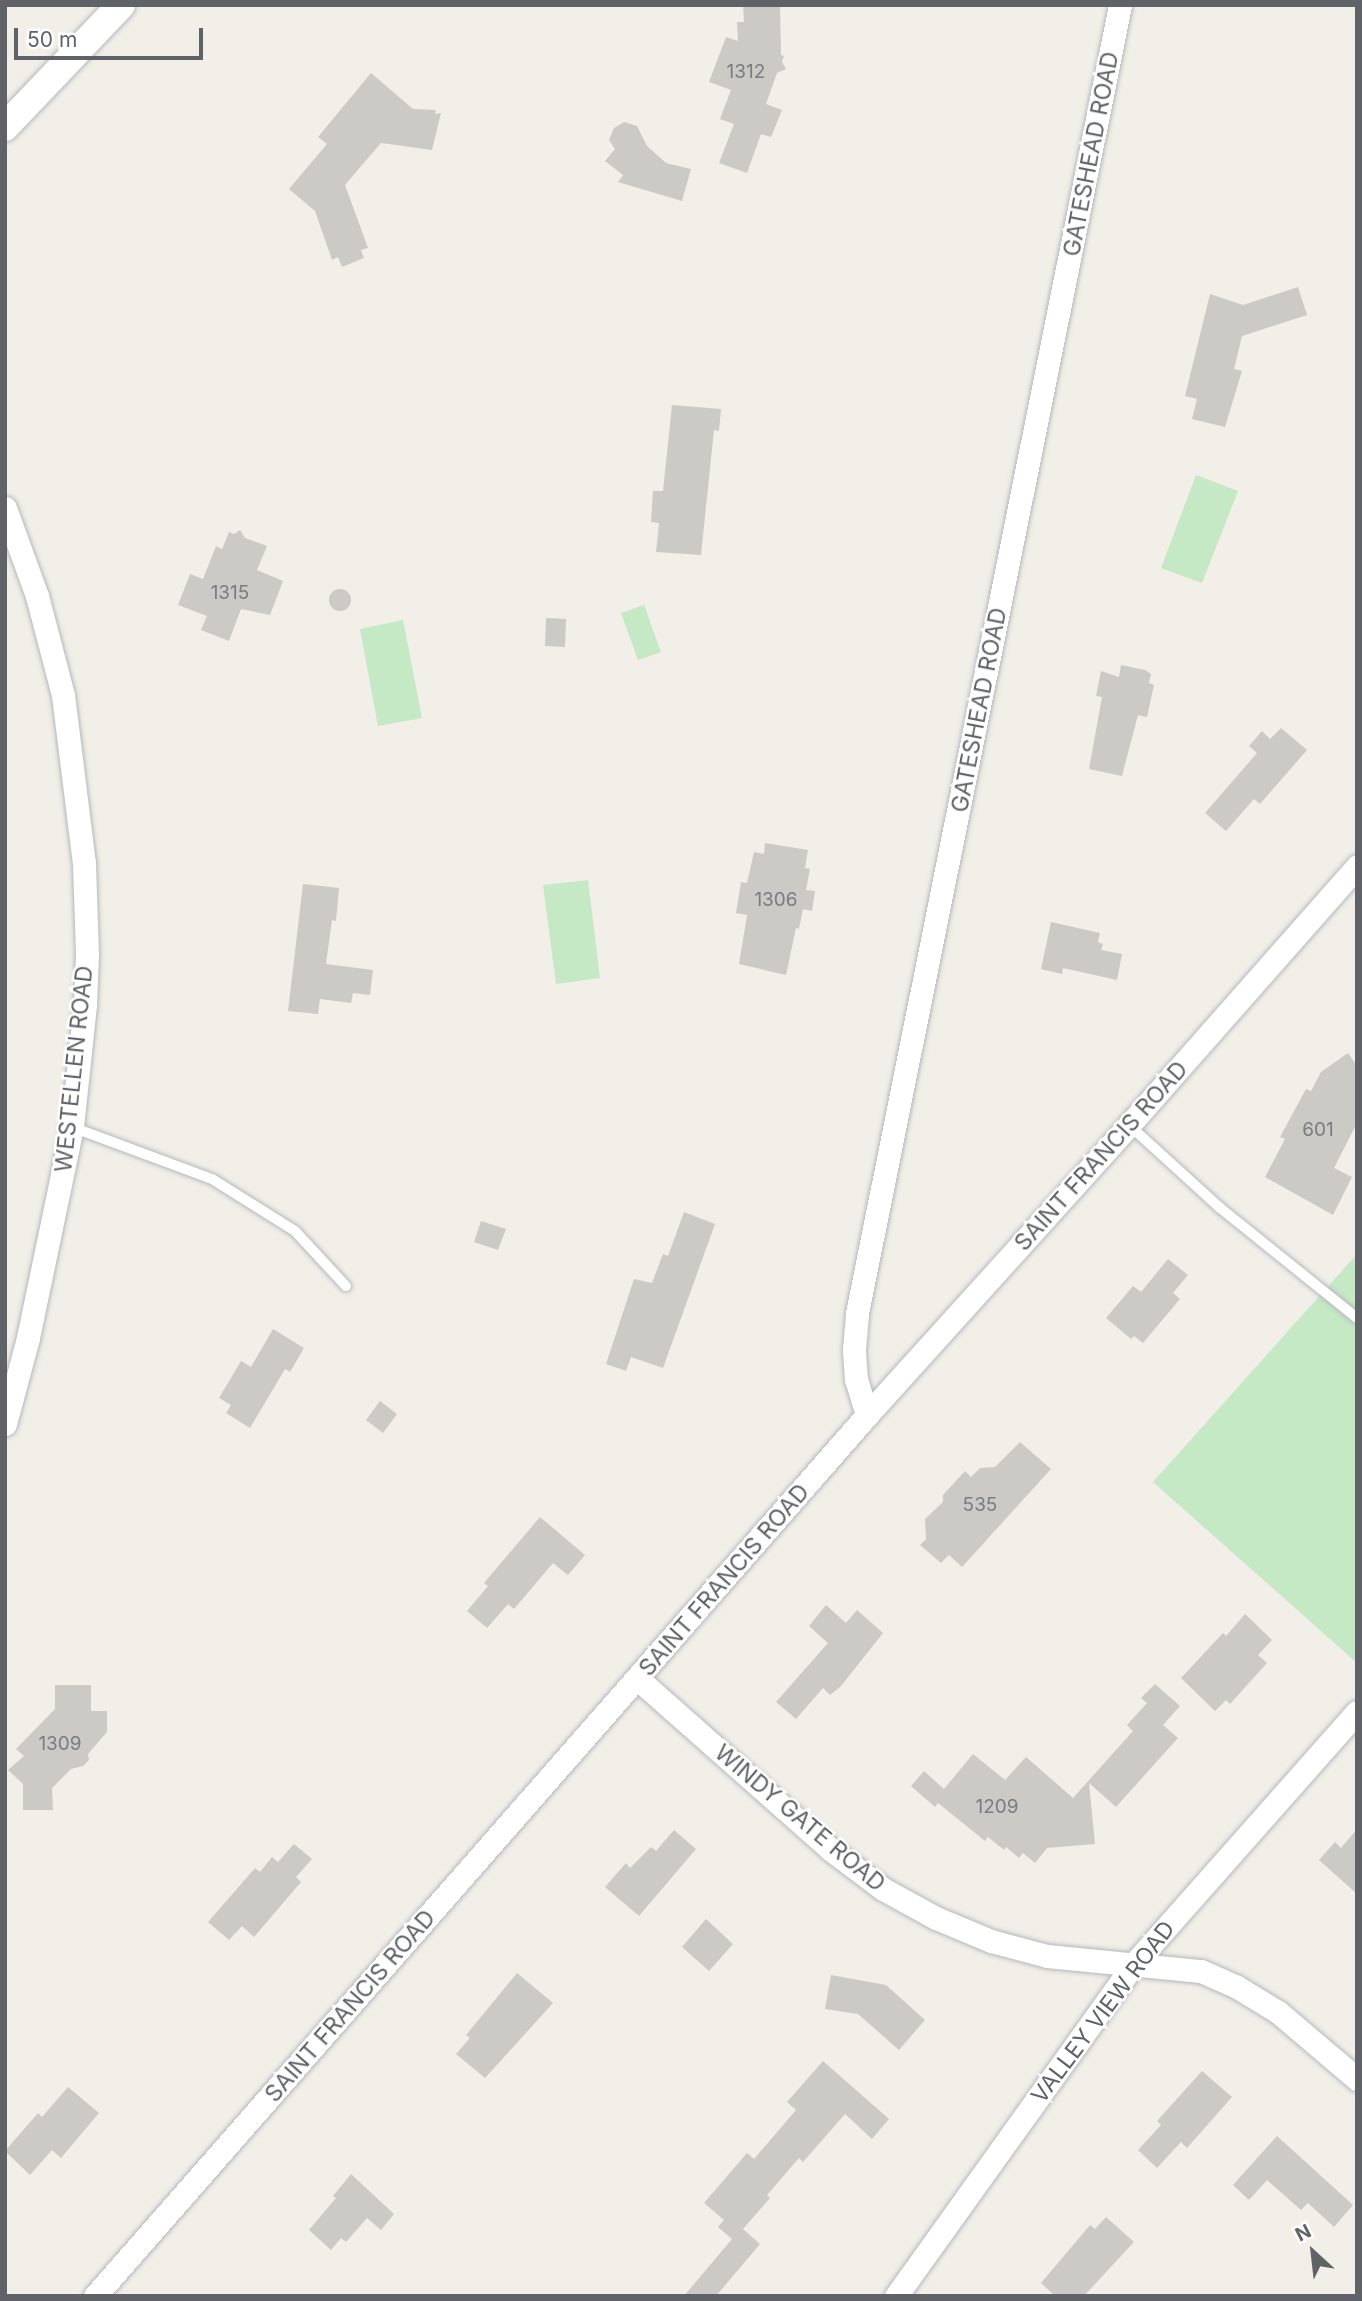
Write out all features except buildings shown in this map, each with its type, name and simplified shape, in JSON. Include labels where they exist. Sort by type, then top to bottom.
[{"type":"street","points":[[5,127],[121,5]]},
{"type":"street","name":"GATESHEAD ROAD","points":[[867,1415],[856,1380],[854,1349],[857,1313],[1120,5]]},
{"type":"street","name":"WESTELLEN ROAD","points":[[5,508],[37,596],[63,695],[79,811],[87,954],[85,1005],[72,1127],[34,1311],[5,1423]]},
{"type":"street","name":"SAINT FRANCIS ROAD","points":[[95,2296],[867,1415],[1129,1125],[1357,866]]},
{"type":"street","name":"WINDY GATE ROAD","points":[[638,1679],[830,1849],[883,1889],[936,1918],[991,1941],[1047,1956],[1133,1965],[1169,1965],[1201,1971],[1237,1987],[1278,2012],[1357,2079]]},
{"type":"street","name":"VALLEY VIEW ROAD","points":[[896,2296],[1133,1965],[1357,1712]]},
{"type":"lane","points":[[1129,1125],[1219,1207],[1357,1318]]},
{"type":"lane","points":[[72,1127],[212,1179],[295,1231],[346,1286]]},
{"type":"green space","points":[[1196,475],[1238,491],[1202,583],[1161,568]]},
{"type":"green space","points":[[644,605],[661,652],[638,660],[621,613]]},
{"type":"green space","points":[[403,620],[422,718],[378,726],[360,629]]},
{"type":"green space","points":[[588,880],[600,978],[556,984],[543,885]]},
{"type":"green space","points":[[1357,1254],[1357,1663],[1153,1482]]}]
